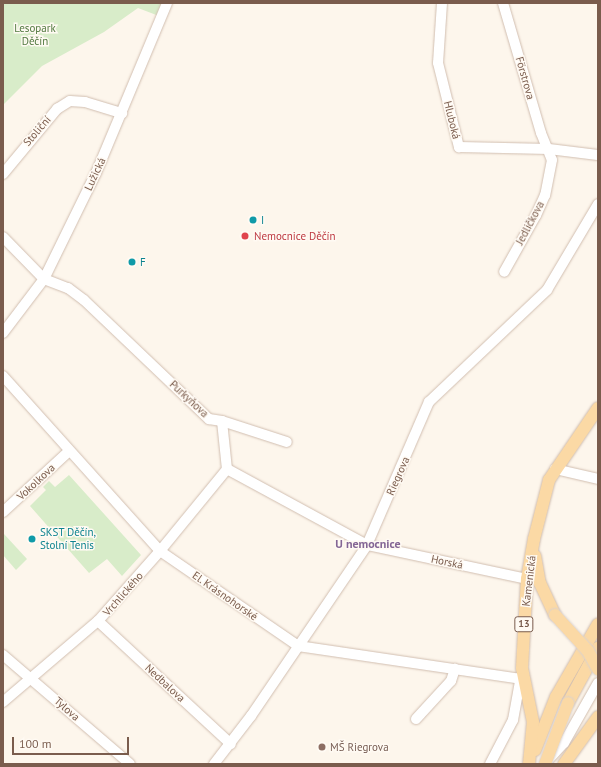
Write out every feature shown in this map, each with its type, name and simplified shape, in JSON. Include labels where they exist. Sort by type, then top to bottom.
[{"type":"main road","name":"Kamenická","points":[[522,674],[527,579],[534,539],[545,492],[555,469],[598,408]]},
{"type":"main road","name":"13","points":[[534,539],[540,583],[554,615],[588,651],[598,669]]},
{"type":"main road","points":[[530,764],[556,697],[598,624]]},
{"type":"main road","points":[[544,764],[568,703],[598,648]]},
{"type":"main road","name":"13","points":[[522,674],[532,715],[530,764]]},
{"type":"main road","points":[[564,764],[598,718]]},
{"type":"street","name":"Lužická","points":[[3,333],[44,279],[96,173],[167,3]]},
{"type":"street","name":"Hluboká","points":[[442,3],[438,63],[458,147],[549,149],[598,155]]},
{"type":"street","name":"Förstrova","points":[[500,4],[541,133],[549,149]]},
{"type":"street","name":"Stoliční","points":[[3,174],[57,109],[70,101],[80,101],[122,113]]},
{"type":"street","name":"Jedličkova","points":[[504,272],[545,195],[552,160],[549,149]]},
{"type":"street","name":"Riegrova","points":[[214,764],[231,744],[367,545],[429,402],[547,290],[598,204]]},
{"type":"street","name":"Purkyňova","points":[[3,237],[44,279],[68,288],[84,300],[209,419],[222,421],[227,469]]},
{"type":"street","name":"El. Krásnohorské","points":[[3,376],[160,551],[298,646],[455,670],[522,674]]},
{"type":"street","points":[[222,421],[287,442]]},
{"type":"street","name":"Vokolkova","points":[[3,512],[69,451]]},
{"type":"street","points":[[227,469],[367,545]]},
{"type":"street","name":"Vrchlického","points":[[3,702],[98,621],[160,551],[227,469]]},
{"type":"street","points":[[555,469],[598,479]]},
{"type":"street","name":"Horská","points":[[367,545],[527,579]]},
{"type":"street","name":"Nedbalova","points":[[98,621],[231,744]]},
{"type":"street","name":"Tylova","points":[[3,654],[130,764]]},
{"type":"street","points":[[416,719],[451,681],[455,670]]},
{"type":"street","name":"Kamenická","points":[[490,764],[513,720],[522,674]]},
{"type":"street","points":[[544,764],[564,743],[598,683]]},
{"type":"green space","name":"Lesopark Děčín","points":[[3,3],[165,3],[159,16],[138,8],[104,32],[42,66],[3,105]]},
{"type":"green space","points":[[69,475],[141,555],[122,576],[107,559],[89,573],[30,506],[46,490],[43,487],[49,481],[55,487]]},
{"type":"green space","points":[[4,534],[27,559],[16,570],[3,555]]},
{"type":"place","name":"I","points":[[253,220]]},
{"type":"place","name":"Nemocnice Děčín","points":[[245,236]]},
{"type":"place","name":"F","points":[[132,262]]},
{"type":"place","name":"SKST Děčín, Stolní Tenis","points":[[32,539]]},
{"type":"place","name":"MŠ Riegrova","points":[[322,747]]},
{"type":"district","name":"U nemocnice","points":[[368,544]]}]
